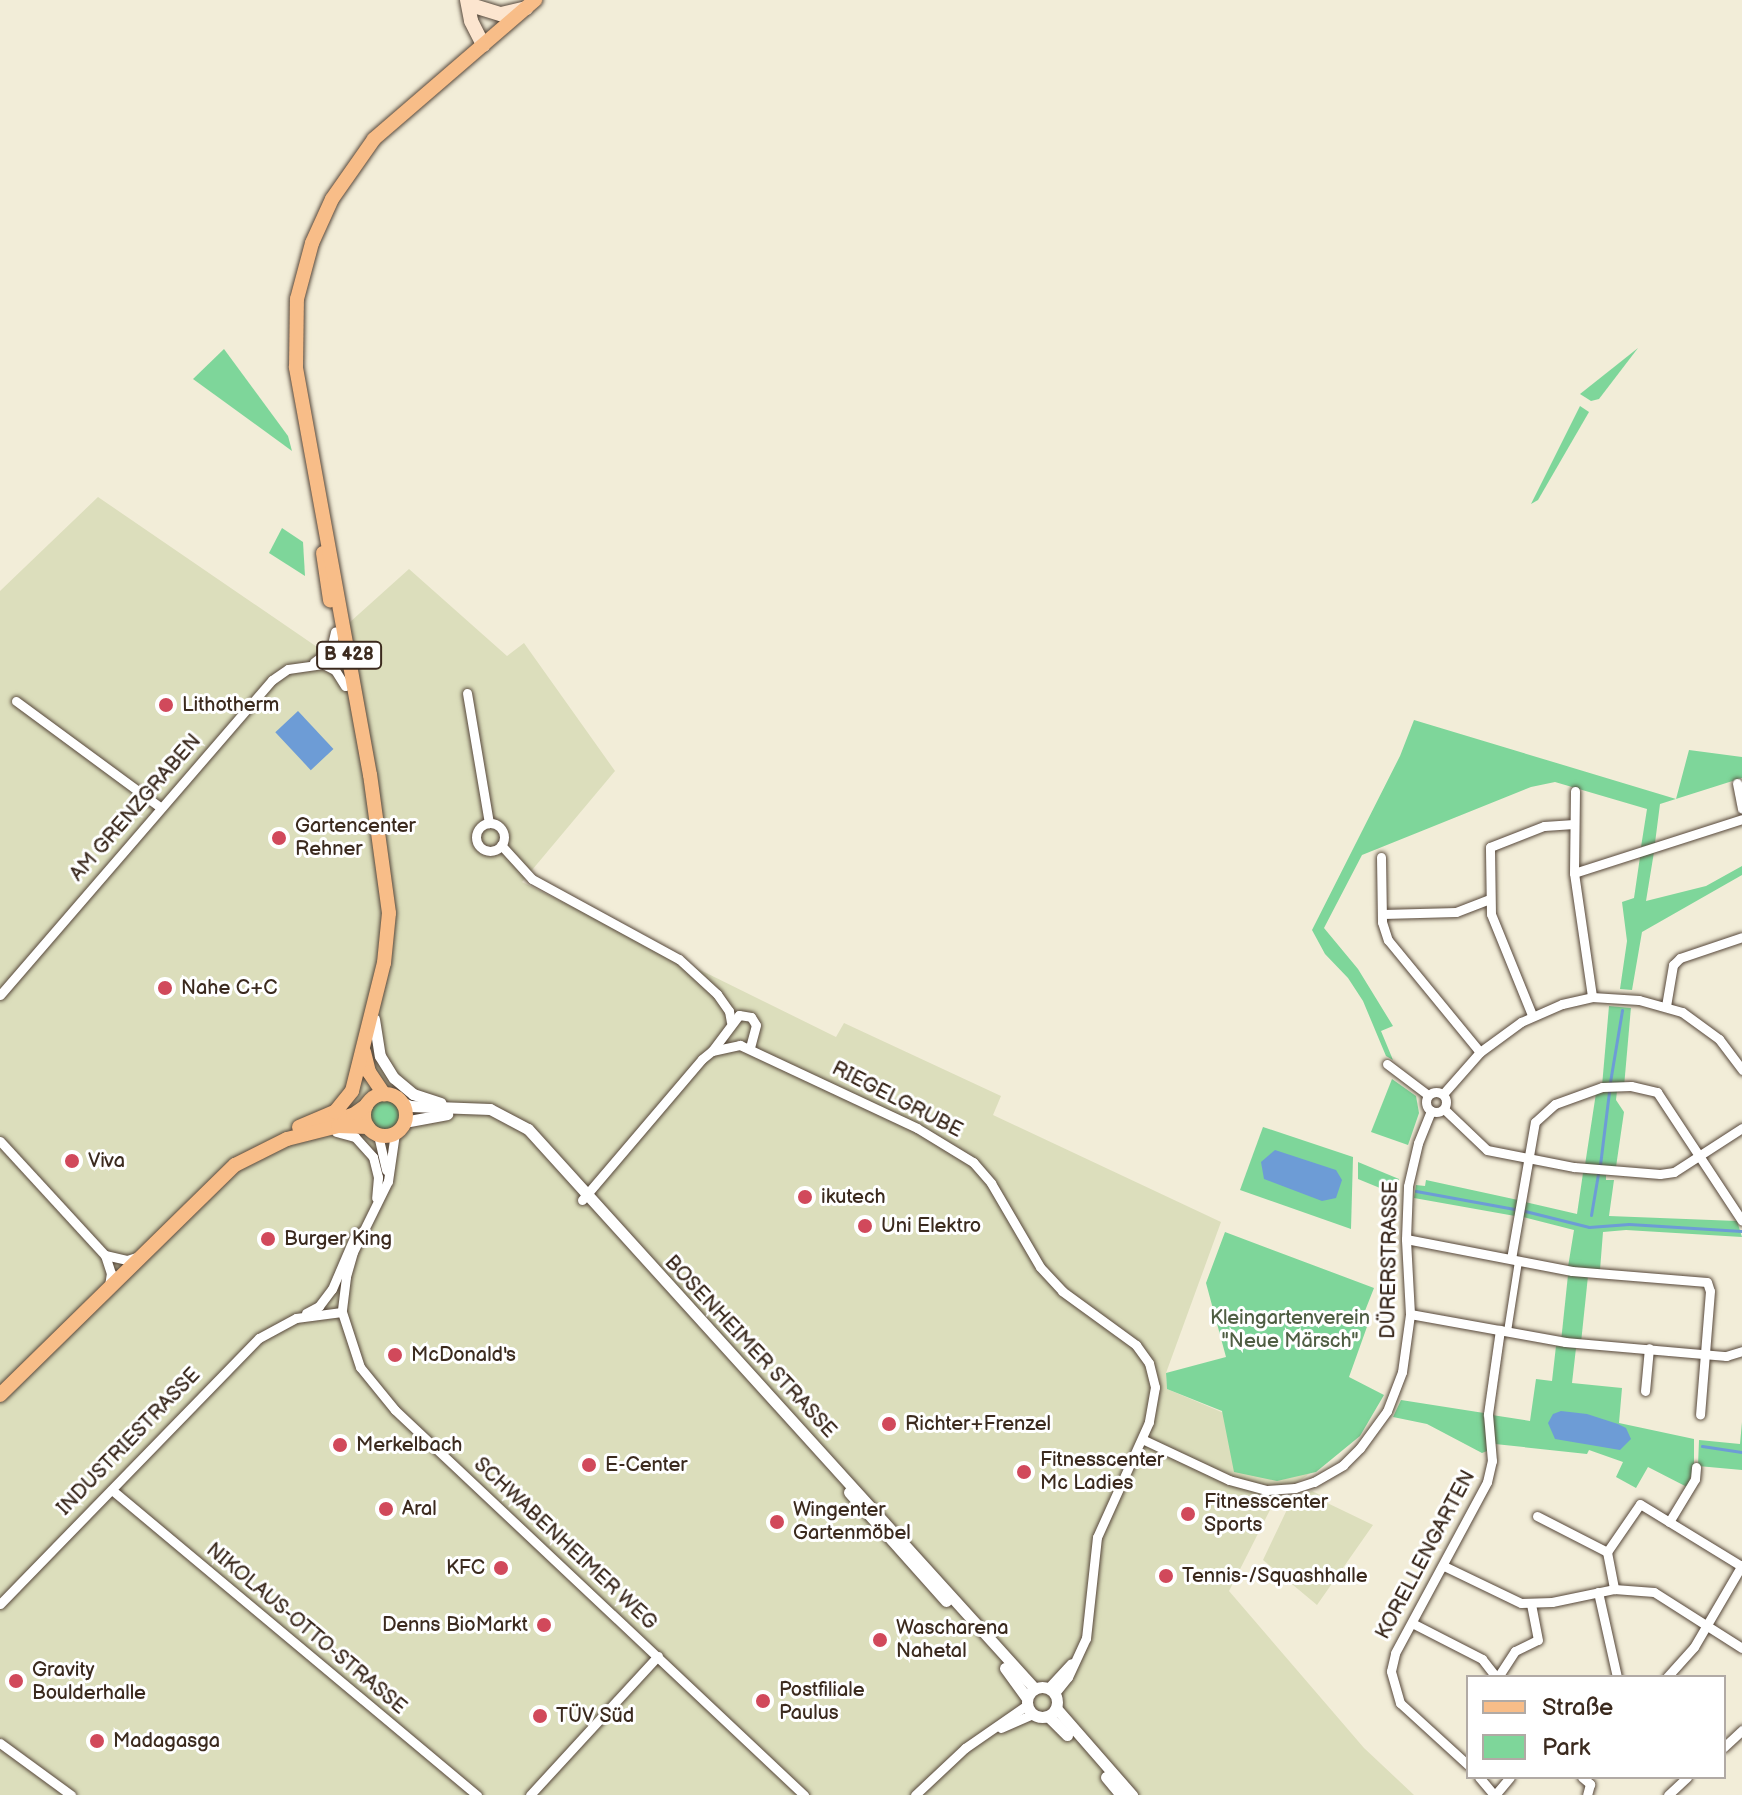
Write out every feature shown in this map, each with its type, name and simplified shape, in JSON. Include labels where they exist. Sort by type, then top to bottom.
[{"type":"main road","points":[[483,45],[471,21],[471,2],[501,14],[531,4]]},
{"type":"main road","name":"B 428","points":[[0,1395],[235,1165],[341,1107],[352,1091],[384,963],[389,913],[370,775],[317,491],[293,342],[297,299],[312,243],[332,199],[374,139],[531,4]]},
{"type":"main road","name":"B 428","points":[[317,491],[325,573],[335,631],[361,778],[375,819]]},
{"type":"main road","points":[[362,1050],[369,1072],[384,1094],[401,1102],[400,1128],[373,1131],[364,1116],[368,1104],[384,1094]]},
{"type":"main road","name":"B 428","points":[[298,1132],[353,1115],[368,1104],[362,1050]]},
{"type":"main road","name":"B 428","points":[[298,1132],[338,1126],[373,1131]]},
{"type":"street","points":[[311,664],[331,649],[335,631]]},
{"type":"street","points":[[311,664],[330,665],[345,686]]},
{"type":"street","name":"AM GRENZGRABEN","points":[[0,995],[272,680],[288,669],[311,664]]},
{"type":"street","points":[[467,693],[489,823]]},
{"type":"street","points":[[16,701],[160,807]]},
{"type":"street","points":[[1737,783],[1742,809]]},
{"type":"street","points":[[1575,791],[1574,873],[1592,997]]},
{"type":"street","points":[[1574,873],[1742,819]]},
{"type":"street","points":[[489,823],[502,830],[501,845],[532,879],[679,959],[717,994],[729,1011],[731,1022]]},
{"type":"street","points":[[489,823],[477,831],[477,843],[487,851],[501,845]]},
{"type":"street","points":[[1532,1015],[1488,900],[1493,843],[1515,839],[1544,826],[1574,824]]},
{"type":"street","points":[[1381,857],[1383,914],[1388,940],[1480,1052]]},
{"type":"street","points":[[1383,914],[1456,912],[1488,900]]},
{"type":"street","points":[[1666,1006],[1673,965],[1680,958],[1742,937]]},
{"type":"street","points":[[1443,1094],[1480,1052],[1532,1015],[1592,997],[1628,998],[1666,1006],[1707,1028],[1742,1070]]},
{"type":"street","points":[[374,1002],[376,1040],[389,1073],[413,1094],[453,1106]]},
{"type":"street","points":[[584,1198],[712,1051],[731,1022],[739,1015],[751,1017],[756,1025],[750,1047],[740,1045],[712,1051]]},
{"type":"street","name":"RIEGELGRUBE","points":[[750,1047],[917,1128],[973,1162],[991,1183],[1040,1267],[1062,1291],[1136,1345],[1149,1363],[1155,1401],[1142,1439],[1097,1537],[1086,1638],[1068,1677],[1051,1691]]},
{"type":"street","points":[[1387,1064],[1428,1095]]},
{"type":"street","points":[[1503,1331],[1535,1122],[1546,1110],[1589,1090],[1631,1086],[1657,1092],[1742,1221]]},
{"type":"street","points":[[1428,1095],[1434,1092],[1443,1094]]},
{"type":"street","points":[[1443,1094],[1446,1100],[1444,1109]]},
{"type":"street","points":[[1428,1095],[1426,1104],[1431,1111],[1444,1109]]},
{"type":"street","name":"BOSENHEIMER STRASSE","points":[[401,1102],[410,1106],[490,1109],[519,1122],[584,1198]]},
{"type":"street","points":[[1444,1109],[1483,1149],[1595,1169],[1660,1174],[1674,1172],[1742,1128]]},
{"type":"street","name":"DÜRERSTRASSE","points":[[1142,1439],[1246,1485],[1279,1490],[1314,1482],[1343,1465],[1387,1411],[1402,1372],[1410,1314],[1406,1239],[1410,1169],[1431,1111]]},
{"type":"street","name":"BOSENHEIMER STRASSE","points":[[400,1128],[461,1113],[490,1116],[521,1131],[710,1327],[1030,1701]]},
{"type":"street","name":"SCHWABENHEIMER WEG","points":[[400,1128],[391,1172],[353,1252],[342,1312],[360,1367],[388,1403],[804,1795]]},
{"type":"street","name":"SCHWABENHEIMER WEG","points":[[373,1131],[387,1165],[375,1205]]},
{"type":"street","name":"SCHWABENHEIMER WEG","points":[[298,1132],[344,1133],[367,1147],[378,1177],[375,1205]]},
{"type":"street","points":[[0,1141],[105,1255],[111,1273],[109,1286]]},
{"type":"street","name":"INDUSTRIESTRASSE","points":[[0,1604],[239,1356],[259,1338],[319,1306],[332,1289],[348,1247],[366,1213],[375,1205]]},
{"type":"street","points":[[1406,1239],[1572,1271],[1707,1282],[1710,1291],[1700,1415]]},
{"type":"street","points":[[105,1255],[127,1260],[142,1255]]},
{"type":"street","name":"INDUSTRIESTRASSE","points":[[296,1318],[342,1312]]},
{"type":"street","points":[[1410,1314],[1565,1342],[1733,1356],[1742,1351]]},
{"type":"street","name":"KORELLENGARTEN","points":[[1466,1763],[1409,1712],[1396,1694],[1391,1671],[1393,1659],[1444,1566],[1491,1469],[1488,1414],[1503,1331]]},
{"type":"street","points":[[1645,1391],[1649,1348]]},
{"type":"street","points":[[1669,1522],[1692,1484],[1696,1467]]},
{"type":"street","name":"NIKOLAUS-OTTO-STRASSE","points":[[112,1490],[477,1795]]},
{"type":"street","points":[[1614,1589],[1607,1552],[1640,1504],[1742,1565],[1686,1659],[1669,1675]]},
{"type":"street","points":[[1537,1516],[1607,1552]]},
{"type":"street","points":[[1444,1566],[1511,1601],[1531,1604],[1614,1589],[1654,1592],[1742,1648]]},
{"type":"street","points":[[1598,1592],[1617,1675]]},
{"type":"street","points":[[1498,1675],[1515,1651],[1538,1640],[1531,1604]]},
{"type":"street","points":[[1412,1623],[1482,1659],[1495,1675]]},
{"type":"street","points":[[530,1795],[658,1656]]},
{"type":"street","points":[[915,1795],[980,1737],[1030,1701],[1051,1691],[1052,1712],[1121,1795]]},
{"type":"street","points":[[1030,1701],[1052,1712],[1132,1795]]},
{"type":"street","points":[[1726,1745],[1742,1730]]},
{"type":"street","points":[[0,1743],[71,1795]]},
{"type":"street","points":[[1481,1779],[1494,1795],[1508,1779]]},
{"type":"street","points":[[1668,1795],[1685,1779]]},
{"type":"shaded area","points":[[98,497],[320,649],[409,569],[507,656],[524,643],[615,771],[522,882],[836,1037],[844,1023],[1001,1096],[993,1115],[1221,1222],[1166,1373],[1167,1389],[1331,1458],[1276,1498],[1229,1591],[1364,1748],[1414,1795],[0,1795],[0,591]]},
{"type":"shaded area","points":[[1312,1491],[1320,1495],[1319,1499],[1373,1525],[1317,1605],[1263,1560],[1293,1497]]},
{"type":"green space","points":[[1638,348],[1599,399],[1591,401],[1580,394]]},
{"type":"green space","points":[[224,349],[288,436],[292,451],[193,379]]},
{"type":"green space","points":[[1580,406],[1589,412],[1538,500],[1531,504]]},
{"type":"green space","points":[[282,528],[303,542],[305,576],[269,553]]},
{"type":"green space","points":[[1414,720],[1676,799],[1660,804],[1655,843],[1641,847],[1647,809],[1555,782],[1531,787],[1362,855],[1324,928],[1358,969],[1393,1026],[1381,1031],[1393,1060],[1386,1056],[1363,1001],[1348,978],[1325,954],[1312,930],[1400,756]]},
{"type":"green space","points":[[1689,750],[1742,757],[1742,778],[1676,799]]},
{"type":"green space","points":[[1654,852],[1646,901],[1706,886],[1742,866],[1742,875],[1642,932],[1632,990],[1620,989],[1627,941],[1622,902],[1634,898],[1640,857]]},
{"type":"green space","points":[[1609,1006],[1631,1008],[1624,1088],[1602,1086]]},
{"type":"green space","points":[[1392,1079],[1416,1096],[1419,1113],[1408,1145],[1371,1132]]},
{"type":"green space","points":[[1617,1091],[1616,1100],[1624,1112],[1616,1167],[1585,1165],[1596,1093]]},
{"type":"green space","points":[[385,1100],[396,1104],[400,1115],[396,1126],[385,1130],[374,1126],[370,1115],[374,1104]]},
{"type":"green space","points":[[1263,1127],[1353,1157],[1351,1229],[1240,1190]]},
{"type":"green space","points":[[1358,1162],[1399,1179],[1397,1195],[1358,1179]]},
{"type":"green space","points":[[1583,1173],[1606,1175],[1606,1180],[1614,1180],[1609,1216],[1737,1221],[1742,1237],[1626,1230],[1603,1232],[1600,1270],[1568,1267],[1574,1230],[1523,1217],[1525,1202],[1577,1214]]},
{"type":"green space","points":[[1426,1180],[1518,1200],[1515,1216],[1414,1198],[1416,1185],[1425,1186]]},
{"type":"green space","name":"Kleingartenverein \"Neue Märsch\"","points":[[1225,1232],[1374,1288],[1361,1321],[1368,1324],[1349,1377],[1384,1395],[1360,1436],[1316,1472],[1277,1481],[1234,1472],[1222,1411],[1167,1389],[1166,1373],[1226,1357],[1206,1283]]},
{"type":"green space","points":[[1568,1275],[1588,1277],[1581,1341],[1561,1339]]},
{"type":"green space","points":[[1556,1346],[1576,1348],[1572,1383],[1622,1388],[1619,1423],[1694,1439],[1694,1467],[1687,1487],[1648,1467],[1636,1488],[1616,1477],[1623,1462],[1589,1450],[1587,1454],[1495,1444],[1492,1415],[1530,1421],[1536,1379],[1552,1381]]},
{"type":"green space","points":[[1401,1400],[1484,1413],[1487,1451],[1482,1453],[1427,1424],[1393,1417]]},
{"type":"green space","points":[[1742,1422],[1742,1470],[1698,1466],[1699,1440],[1740,1444]]},
{"type":"water","points":[[298,711],[333,749],[311,770],[275,732]]},
{"type":"water","points":[[1275,1150],[1336,1170],[1342,1180],[1336,1198],[1322,1201],[1264,1179],[1261,1162]]},
{"type":"water","points":[[1561,1411],[1587,1414],[1618,1424],[1626,1428],[1631,1439],[1620,1450],[1555,1439],[1548,1423],[1553,1414]]},
{"type":"waterway","points":[[1610,1082],[1622,1010]]},
{"type":"waterway","points":[[1600,1165],[1609,1092]]},
{"type":"waterway","points":[[1591,1215],[1598,1174]]},
{"type":"waterway","points":[[1416,1191],[1514,1209]]},
{"type":"waterway","points":[[1525,1211],[1589,1227],[1629,1224],[1742,1231]]},
{"type":"waterway","points":[[1702,1446],[1742,1452]]},
{"type":"place","name":"Lithotherm","points":[[166,705]]},
{"type":"place","name":"Gartencenter Rehner","points":[[279,838]]},
{"type":"place","name":"Nahe C+C","points":[[165,988]]},
{"type":"place","name":"Viva","points":[[72,1161]]},
{"type":"place","name":"ikutech","points":[[805,1197]]},
{"type":"place","name":"Uni Elektro","points":[[865,1226]]},
{"type":"place","name":"Burger King","points":[[268,1239]]},
{"type":"place","name":"McDonald's","points":[[395,1355]]},
{"type":"place","name":"Richter+Frenzel","points":[[889,1424]]},
{"type":"place","name":"Merkelbach","points":[[340,1445]]},
{"type":"place","name":"E-Center","points":[[589,1465]]},
{"type":"place","name":"Fitnesscenter Mc Ladies","points":[[1024,1472]]},
{"type":"place","name":"Aral","points":[[386,1509]]},
{"type":"place","name":"Fitnesscenter Sports","points":[[1188,1514]]},
{"type":"place","name":"Wingenter Gartenmöbel","points":[[777,1522]]},
{"type":"place","name":"KFC","points":[[501,1568]]},
{"type":"place","name":"Tennis-/Squashhalle","points":[[1166,1576]]},
{"type":"place","name":"Denns BioMarkt","points":[[544,1625]]},
{"type":"place","name":"Wascharena Nahetal","points":[[880,1640]]},
{"type":"place","name":"Gravity Boulderhalle","points":[[16,1681]]},
{"type":"place","name":"Postfiliale Paulus","points":[[763,1701]]},
{"type":"place","name":"TÜV Süd","points":[[540,1716]]},
{"type":"place","name":"Madagasga","points":[[97,1741]]}]
